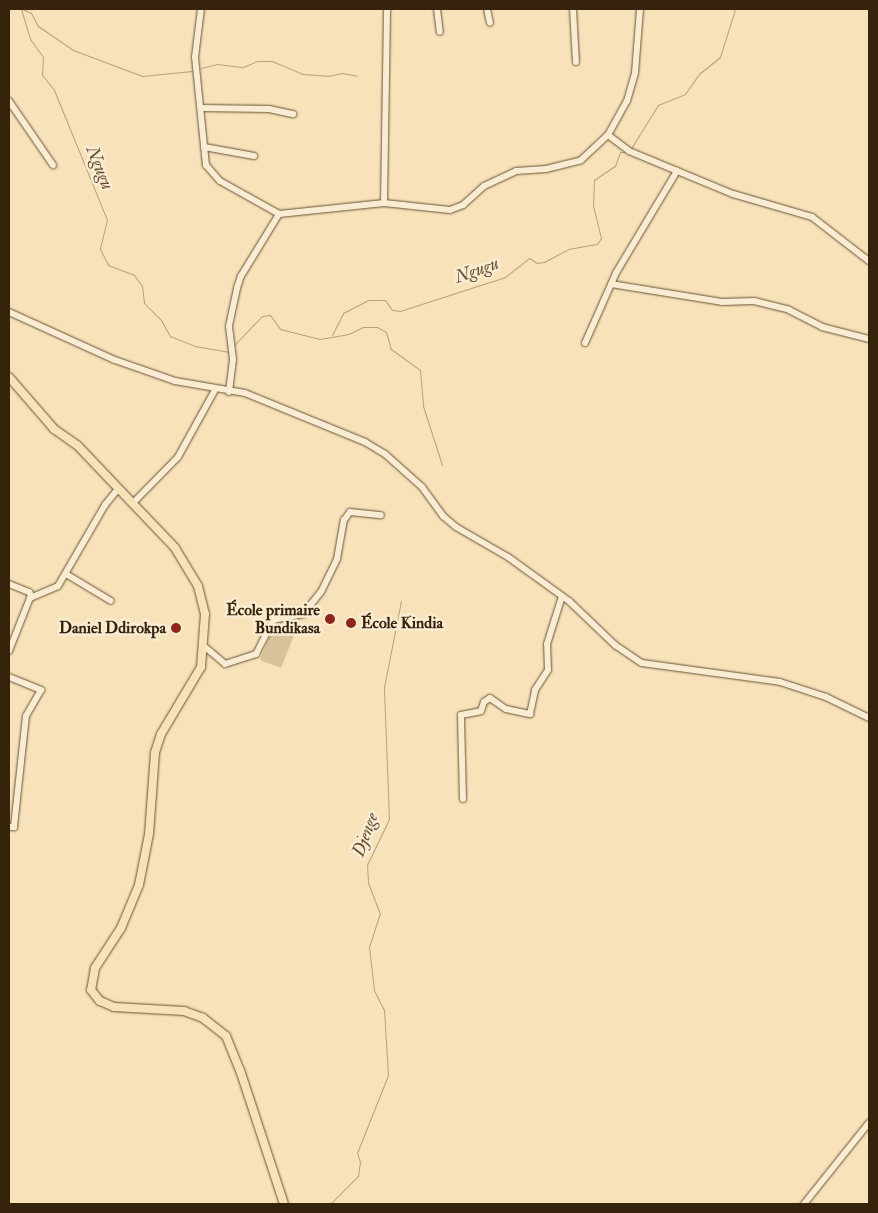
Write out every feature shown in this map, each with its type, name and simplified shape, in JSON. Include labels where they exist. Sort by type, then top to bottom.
[{"type":"main road","points":[[9,377],[54,429],[78,446],[175,548],[190,570],[203,600],[205,647],[194,683],[161,734],[155,753],[149,834],[139,885],[121,928],[95,968],[91,990],[100,1001],[114,1007],[184,1011],[203,1018],[226,1036],[238,1062],[284,1204]]},
{"type":"street","points":[[201,9],[195,56],[202,108],[206,165],[211,174],[279,214],[384,203],[450,210],[463,205],[484,186],[516,171],[581,160],[608,135],[621,115],[635,73],[640,9]]},
{"type":"street","points":[[384,203],[387,9]]},
{"type":"street","points":[[438,9],[440,32]]},
{"type":"street","points":[[487,9],[490,23]]},
{"type":"street","points":[[574,9],[576,62]]},
{"type":"street","points":[[9,101],[53,165]]},
{"type":"street","points":[[202,108],[269,109],[293,114]]},
{"type":"street","points":[[608,135],[629,151],[733,194],[812,217],[869,261]]},
{"type":"street","points":[[204,147],[254,156]]},
{"type":"street","points":[[585,343],[612,284],[676,171]]},
{"type":"street","points":[[229,392],[233,359],[229,337],[241,276],[279,214]]},
{"type":"street","points":[[612,284],[722,302],[754,300],[789,310],[822,327],[869,339]]},
{"type":"street","points":[[9,312],[115,360],[175,381],[215,390],[245,393],[323,423],[385,454],[422,487],[443,516],[456,527],[508,557],[562,596],[615,645],[642,663],[780,682],[826,697],[869,718]]},
{"type":"street","points":[[133,503],[178,457],[215,390]]},
{"type":"street","points":[[9,651],[32,597],[58,586],[105,505],[118,489]]},
{"type":"street","points":[[205,647],[225,664],[256,654],[273,620],[303,614],[321,592],[337,559],[344,520],[350,512],[381,515]]},
{"type":"street","points":[[66,574],[111,601]]},
{"type":"street","points":[[9,584],[28,592],[32,597]]},
{"type":"street","points":[[463,799],[461,715],[481,711],[484,702],[490,698],[506,708],[530,714],[536,690],[548,670],[547,644],[562,596]]},
{"type":"street","points":[[9,677],[41,690],[26,716],[14,827],[9,827]]},
{"type":"street","points":[[804,1204],[869,1123]]},
{"type":"shaded area","points":[[276,620],[297,628],[281,668],[260,660]]},
{"type":"waterway","name":"Ngugu","points":[[21,9],[30,39],[43,57],[42,75],[54,90],[107,220],[100,249],[108,265],[134,275],[142,286],[144,303],[161,320],[170,336],[195,346],[229,352]]},
{"type":"waterway","points":[[22,9],[31,13],[38,26],[73,50],[142,76],[192,71]]},
{"type":"waterway","name":"Ngugu","points":[[630,150],[658,105],[685,94],[699,74],[720,57],[735,9]]},
{"type":"waterway","points":[[201,68],[217,64],[243,67],[257,61],[272,61],[302,74],[328,76],[342,73],[357,76]]},
{"type":"waterway","name":"Ngugu","points":[[332,335],[343,313],[368,300],[385,300],[392,310],[400,311],[505,277],[529,258],[537,263],[544,262],[568,249],[597,244],[601,238],[593,207],[594,180],[615,166],[620,152],[624,152]]},
{"type":"waterway","points":[[234,345],[262,316],[270,315],[280,329],[320,339],[349,334],[363,327],[377,327],[386,332],[391,349],[420,370],[423,406],[442,465]]},
{"type":"waterway","name":"Djenge","points":[[330,1204],[358,1176],[360,1162],[357,1153],[388,1075],[384,1010],[374,990],[369,947],[380,914],[368,882],[367,865],[389,819],[384,687],[401,601]]},
{"type":"place","name":"École primaire Bundikasa","points":[[330,619]]},
{"type":"place","name":"École Kindia","points":[[351,623]]},
{"type":"place","name":"Daniel Ddirokpa","points":[[176,628]]}]
